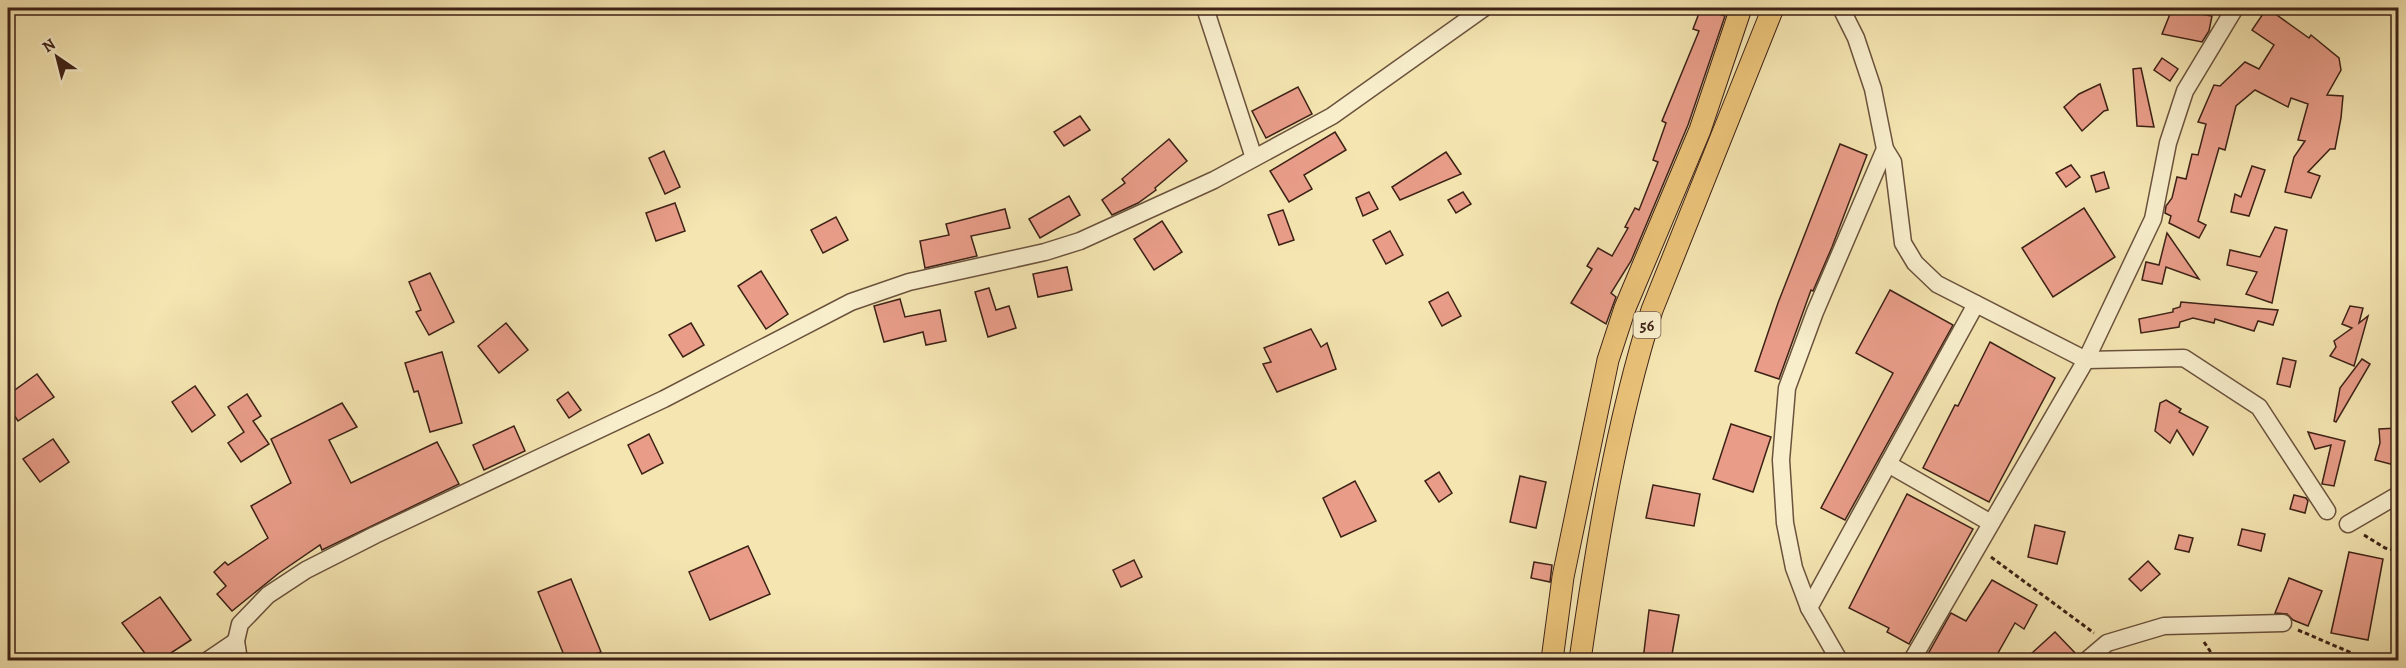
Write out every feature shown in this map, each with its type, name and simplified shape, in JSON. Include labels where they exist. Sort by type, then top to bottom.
[{"type":"main road","name":"56","points":[[1552,660],[1563,577],[1608,360],[1625,308],[1700,130],[1741,8]]},
{"type":"main road","name":"56","points":[[1580,660],[1617,435],[1636,360],[1652,310],[1773,8]]},
{"type":"street","points":[[1205,8],[1254,158]]},
{"type":"street","points":[[239,660],[236,641],[240,624],[268,595],[306,570],[375,535],[664,399],[850,302],[909,282],[1045,252],[1080,240],[1214,180],[1332,116],[1484,8]]},
{"type":"street","points":[[1840,8],[1856,38],[1873,89],[1885,149],[1893,162],[1898,218],[1903,243],[1915,263],[1937,284],[2086,360],[2184,358],[2259,407],[2327,511]]},
{"type":"street","points":[[1912,660],[2086,360],[2153,219],[2169,143],[2185,92],[2235,8]]},
{"type":"street","points":[[1839,660],[1809,608],[1794,568],[1785,523],[1781,460],[1787,388],[1815,312],[1885,149]]},
{"type":"street","points":[[1809,608],[1976,304]]},
{"type":"street","points":[[1888,464],[1991,523]]},
{"type":"street","points":[[2348,524],[2398,495]]},
{"type":"street","points":[[2087,660],[2107,643],[2164,626],[2283,623]]},
{"type":"street","points":[[208,660],[236,641]]},
{"type":"path","points":[[1977,547],[2107,643]]},
{"type":"path","points":[[2283,623],[2368,660]]},
{"type":"building","points":[[1701,8],[1725,16],[1688,125],[1631,261],[1611,293],[1616,297],[1606,324],[1571,303],[1592,269],[1587,266],[1598,248],[1612,256],[1628,228],[1625,227],[1635,208],[1639,210],[1658,162],[1653,160],[1666,123],[1662,121],[1699,31],[1693,29]]},
{"type":"building","points":[[2267,8],[2309,38],[2311,35],[2339,58],[2341,70],[2327,95],[2343,96],[2335,149],[2330,149],[2308,172],[2320,176],[2311,198],[2285,192],[2294,157],[2305,141],[2298,140],[2308,104],[2291,98],[2288,107],[2255,90],[2236,106],[2225,150],[2219,148],[2198,221],[2206,225],[2199,238],[2169,223],[2171,216],[2165,213],[2166,206],[2172,198],[2177,177],[2186,179],[2192,154],[2198,155],[2206,124],[2198,122],[2214,85],[2220,86],[2245,62],[2259,69],[2274,45],[2252,30]]},
{"type":"building","points":[[2172,9],[2212,16],[2209,31],[2202,42],[2162,34]]},
{"type":"building","points":[[2162,58],[2178,69],[2170,81],[2154,70]]},
{"type":"building","points":[[2141,68],[2154,127],[2137,126],[2133,69]]},
{"type":"building","points":[[2100,84],[2108,110],[2082,131],[2064,107],[2079,94]]},
{"type":"building","points":[[1298,87],[1312,114],[1266,138],[1252,111]]},
{"type":"building","points":[[1080,116],[1090,130],[1064,146],[1054,132]]},
{"type":"building","points":[[1335,132],[1346,150],[1304,175],[1312,189],[1289,202],[1270,171]]},
{"type":"building","points":[[1169,139],[1187,161],[1155,188],[1156,190],[1138,203],[1112,215],[1102,200],[1125,183],[1122,179]]},
{"type":"building","points":[[1840,144],[1867,155],[1832,247],[1813,291],[1811,290],[1779,379],[1755,371],[1778,303]]},
{"type":"building","points":[[664,151],[680,187],[665,194],[649,158]]},
{"type":"building","points":[[1446,152],[1461,174],[1400,200],[1392,187]]},
{"type":"building","points":[[2071,165],[2080,177],[2066,187],[2056,173]]},
{"type":"building","points":[[2252,166],[2265,170],[2249,216],[2231,212],[2235,194],[2241,197]]},
{"type":"building","points":[[2104,172],[2109,188],[2096,192],[2091,176]]},
{"type":"building","points":[[1369,192],[1378,209],[1363,216],[1356,198]]},
{"type":"building","points":[[1463,192],[1471,204],[1456,213],[1448,200]]},
{"type":"building","points":[[1069,196],[1080,215],[1040,238],[1029,219]]},
{"type":"building","points":[[675,203],[685,231],[656,241],[646,213]]},
{"type":"building","points":[[2084,208],[2115,257],[2053,297],[2022,248]]},
{"type":"building","points":[[1005,209],[1010,228],[971,236],[977,256],[925,268],[920,241],[949,235],[946,224]]},
{"type":"building","points":[[1283,210],[1294,240],[1279,245],[1268,215]]},
{"type":"building","points":[[836,217],[848,240],[823,253],[811,230]]},
{"type":"building","points":[[1162,221],[1182,252],[1154,270],[1134,239]]},
{"type":"building","points":[[2275,227],[2287,230],[2272,303],[2246,294],[2257,272],[2227,265],[2230,250],[2260,257]]},
{"type":"building","points":[[1390,231],[1403,255],[1386,264],[1373,240]]},
{"type":"building","points":[[2167,233],[2199,279],[2166,267],[2162,284],[2142,280],[2146,262],[2159,265]]},
{"type":"building","points":[[1067,267],[1072,290],[1038,297],[1033,274]]},
{"type":"building","points":[[761,271],[788,314],[766,329],[738,286]]},
{"type":"building","points":[[430,273],[454,322],[429,335],[416,312],[421,310],[409,282]]},
{"type":"building","points":[[989,288],[996,310],[1009,306],[1016,328],[988,337],[975,292]]},
{"type":"building","points":[[1890,290],[1953,325],[1845,520],[1821,508],[1893,373],[1856,353]]},
{"type":"building","points":[[1448,292],[1461,316],[1442,326],[1429,302]]},
{"type":"building","points":[[900,299],[905,317],[940,310],[946,341],[926,345],[923,332],[884,342],[874,306]]},
{"type":"building","points":[[2181,302],[2278,310],[2273,325],[2258,321],[2254,331],[2215,319],[2214,323],[2193,318],[2180,322],[2179,327],[2141,333],[2139,319],[2173,312],[2173,309],[2180,307]]},
{"type":"building","points":[[2350,306],[2363,308],[2359,323],[2368,316],[2354,366],[2330,356],[2336,347],[2334,341],[2352,328],[2342,324]]},
{"type":"building","points":[[506,323],[528,350],[499,373],[478,346]]},
{"type":"building","points":[[691,323],[704,345],[683,357],[669,335]]},
{"type":"building","points":[[1311,329],[1321,347],[1327,343],[1336,369],[1277,392],[1263,364],[1271,362],[1264,348]]},
{"type":"building","points":[[1990,342],[2055,378],[1989,502],[1923,468]]},
{"type":"building","points":[[442,352],[462,423],[430,432],[418,391],[414,392],[405,363]]},
{"type":"building","points":[[2283,358],[2296,361],[2290,387],[2277,384]]},
{"type":"building","points":[[2362,359],[2370,364],[2336,422],[2334,421],[2340,388]]},
{"type":"building","points":[[37,374],[54,397],[18,421],[8,406],[8,395]]},
{"type":"building","points":[[195,386],[215,415],[192,432],[172,402]]},
{"type":"building","points":[[568,392],[581,410],[569,418],[557,400]]},
{"type":"building","points":[[247,394],[261,416],[253,421],[269,444],[241,462],[228,443],[244,432],[228,407]]},
{"type":"building","points":[[2166,400],[2181,409],[2179,412],[2208,427],[2193,455],[2177,430],[2170,443],[2155,431],[2160,403]]},
{"type":"building","points":[[342,403],[357,427],[329,440],[351,483],[437,442],[459,484],[322,550],[320,545],[279,573],[232,611],[217,594],[226,586],[214,572],[225,562],[228,565],[268,538],[251,506],[291,483],[271,439]]},
{"type":"building","points":[[1731,424],[1771,437],[1753,492],[1713,479]]},
{"type":"building","points":[[514,426],[525,451],[484,470],[473,445]]},
{"type":"building","points":[[2398,428],[2398,466],[2375,460],[2380,443],[2379,429]]},
{"type":"building","points":[[2308,432],[2345,441],[2334,486],[2322,484],[2331,445],[2315,449]]},
{"type":"building","points":[[649,434],[663,463],[642,474],[628,445]]},
{"type":"building","points":[[53,439],[69,462],[40,482],[23,459]]},
{"type":"building","points":[[1439,472],[1452,493],[1439,502],[1425,481]]},
{"type":"building","points":[[1520,476],[1546,482],[1536,528],[1510,522]]},
{"type":"building","points":[[1355,481],[1376,521],[1341,537],[1323,498]]},
{"type":"building","points":[[1653,485],[1700,494],[1694,526],[1646,518]]},
{"type":"building","points":[[1907,494],[1973,529],[1909,644],[1887,632],[1889,628],[1849,608]]},
{"type":"building","points":[[2294,495],[2306,498],[2308,501],[2305,513],[2290,509]]},
{"type":"building","points":[[2035,525],[2065,532],[2057,564],[2028,557]]},
{"type":"building","points":[[2242,529],[2265,534],[2261,551],[2238,545]]},
{"type":"building","points":[[2179,535],[2193,538],[2189,552],[2175,549]]},
{"type":"building","points":[[748,546],[770,594],[710,620],[689,572]]},
{"type":"building","points":[[2349,552],[2383,559],[2368,640],[2331,633]]},
{"type":"building","points":[[1134,560],[1142,577],[1121,587],[1113,570]]},
{"type":"building","points":[[2148,561],[2160,574],[2141,591],[2129,579]]},
{"type":"building","points":[[1534,562],[1552,565],[1550,582],[1531,578]]},
{"type":"building","points":[[2289,578],[2322,591],[2308,626],[2293,620],[2287,614],[2275,613]]},
{"type":"building","points":[[571,579],[601,652],[579,660],[566,660],[538,592]]},
{"type":"building","points":[[1992,580],[2037,605],[2024,629],[2015,623],[1994,660],[1940,660],[1928,654],[1951,613],[1966,621]]},
{"type":"building","points":[[160,597],[191,640],[160,660],[150,660],[122,623]]},
{"type":"building","points":[[1649,610],[1679,615],[1671,660],[1643,660]]},
{"type":"building","points":[[2055,632],[2078,656],[2077,660],[2039,660],[2032,653]]}]
